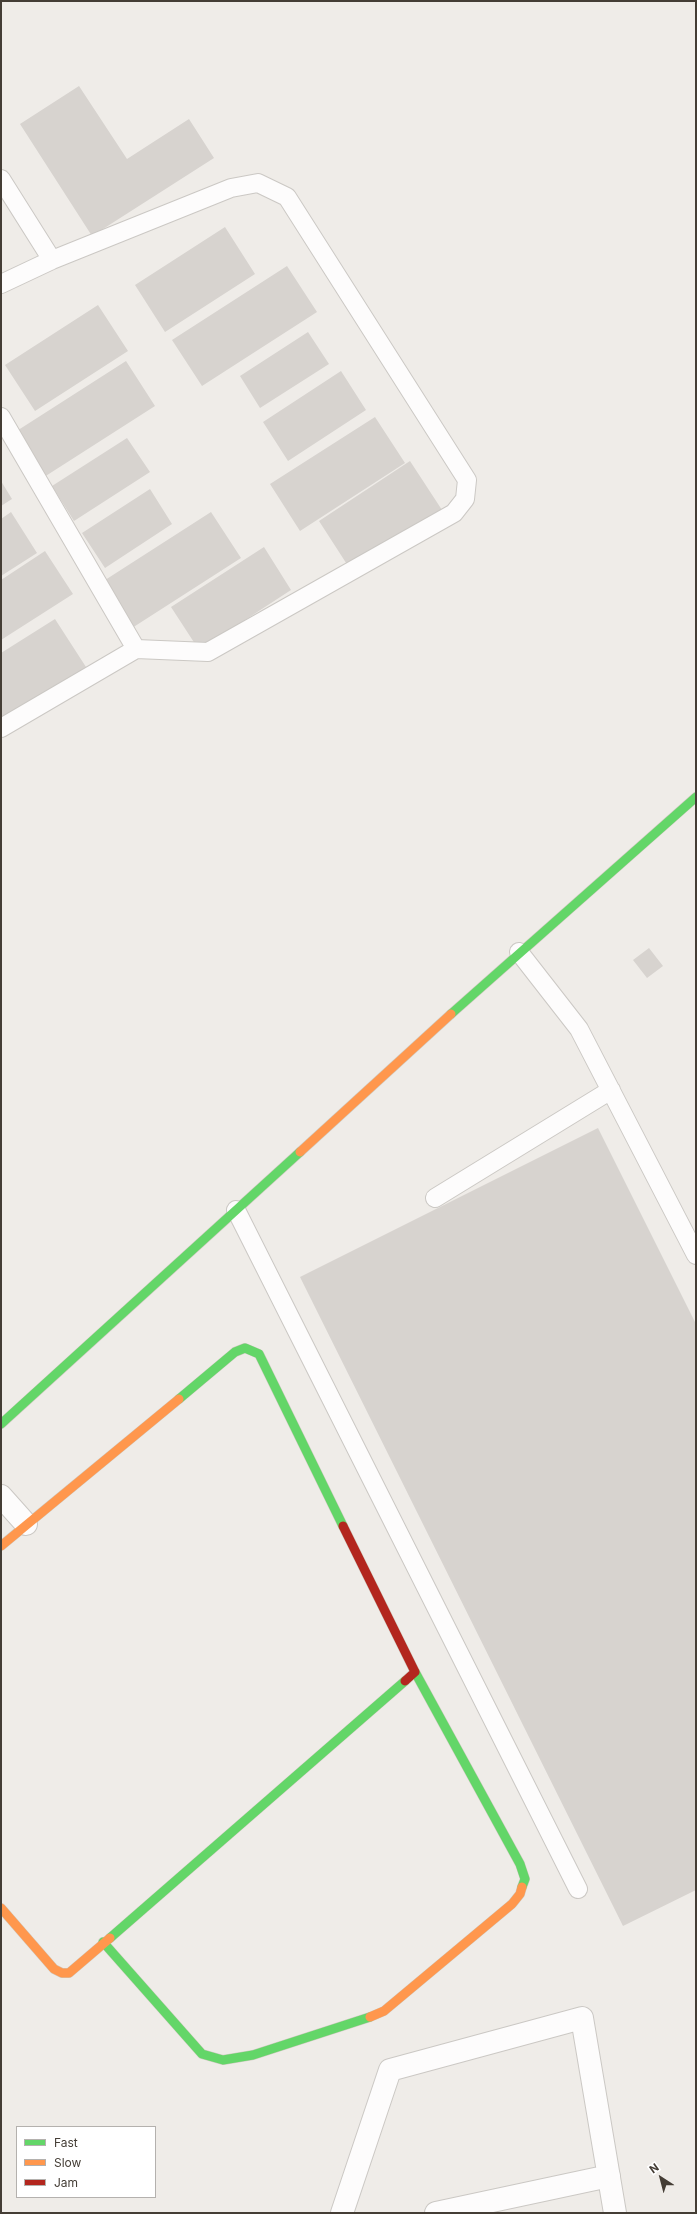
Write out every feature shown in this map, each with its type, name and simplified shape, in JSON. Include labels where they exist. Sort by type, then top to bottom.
[{"type":"street","points":[[1,1424],[519,952],[696,796]]},
{"type":"street","points":[[1,1546],[235,1352],[245,1348],[259,1354],[414,1672],[520,1864],[525,1879],[520,1894],[512,1904],[384,2010],[361,2021],[254,2056],[223,2060],[202,2054],[190,2043],[104,1942]]},
{"type":"street","points":[[1,1496],[26,1524]]},
{"type":"street","points":[[1,1908],[54,1969],[62,1973],[69,1973],[414,1672]]},
{"type":"street","points":[[342,2213],[390,2070],[582,2018],[615,2213]]},
{"type":"street","points":[[436,2213],[609,2176]]},
{"type":"lane","points":[[1,179],[52,260]]},
{"type":"lane","points":[[1,284],[52,260],[231,188],[258,183],[287,197],[467,480],[465,499],[454,513],[208,652],[136,650],[1,728]]},
{"type":"lane","points":[[1,417],[136,650]]},
{"type":"lane","points":[[519,952],[579,1030],[696,1255]]},
{"type":"lane","points":[[435,1198],[611,1090]]},
{"type":"lane","points":[[236,1210],[578,1889]]},
{"type":"building","points":[[79,86],[127,159],[189,119],[214,158],[92,236],[20,124]]},
{"type":"building","points":[[225,227],[255,274],[165,332],[135,285]]},
{"type":"building","points":[[287,266],[317,312],[202,386],[172,340]]},
{"type":"building","points":[[98,305],[128,351],[35,411],[5,365]]},
{"type":"building","points":[[308,332],[329,364],[260,408],[240,376]]},
{"type":"building","points":[[126,361],[155,406],[41,479],[12,434]]},
{"type":"building","points":[[341,371],[366,410],[288,461],[263,422]]},
{"type":"building","points":[[375,417],[405,463],[300,531],[270,484]]},
{"type":"building","points":[[127,438],[150,472],[74,521],[52,486]]},
{"type":"building","points":[[410,461],[442,510],[350,569],[319,521]]},
{"type":"building","points":[[1,481],[12,499],[1,506]]},
{"type":"building","points":[[150,489],[172,524],[105,568],[82,533]]},
{"type":"building","points":[[11,512],[37,553],[1,576],[1,519]]},
{"type":"building","points":[[211,512],[241,558],[132,628],[102,582]]},
{"type":"building","points":[[264,547],[291,590],[199,650],[171,607]]},
{"type":"building","points":[[45,551],[73,594],[1,640],[1,580]]},
{"type":"building","points":[[55,619],[86,667],[1,722],[1,653]]},
{"type":"building","points":[[649,948],[663,966],[647,978],[633,960]]},
{"type":"building","points":[[598,1128],[696,1324],[696,1890],[623,1926],[300,1277]]},
{"type":"traffic: fast","points":[[451,1014],[696,797]]},
{"type":"traffic: fast","points":[[1,1424],[300,1152]]},
{"type":"traffic: fast","points":[[179,1399],[235,1352],[245,1348],[259,1354],[343,1526]]},
{"type":"traffic: fast","points":[[415,1672],[520,1864],[525,1879],[522,1887]]},
{"type":"traffic: fast","points":[[110,1938],[405,1681]]},
{"type":"traffic: fast","points":[[103,1942],[202,2054],[223,2060],[253,2055],[370,2017]]},
{"type":"traffic: slow","points":[[300,1152],[451,1014]]},
{"type":"traffic: slow","points":[[1,1546],[179,1399]]},
{"type":"traffic: slow","points":[[370,2017],[384,2011],[512,1904],[520,1894],[522,1887]]},
{"type":"traffic: slow","points":[[1,1908],[54,1969],[62,1973],[69,1973],[110,1938]]},
{"type":"traffic: jam","points":[[343,1526],[415,1672],[405,1681]]}]
